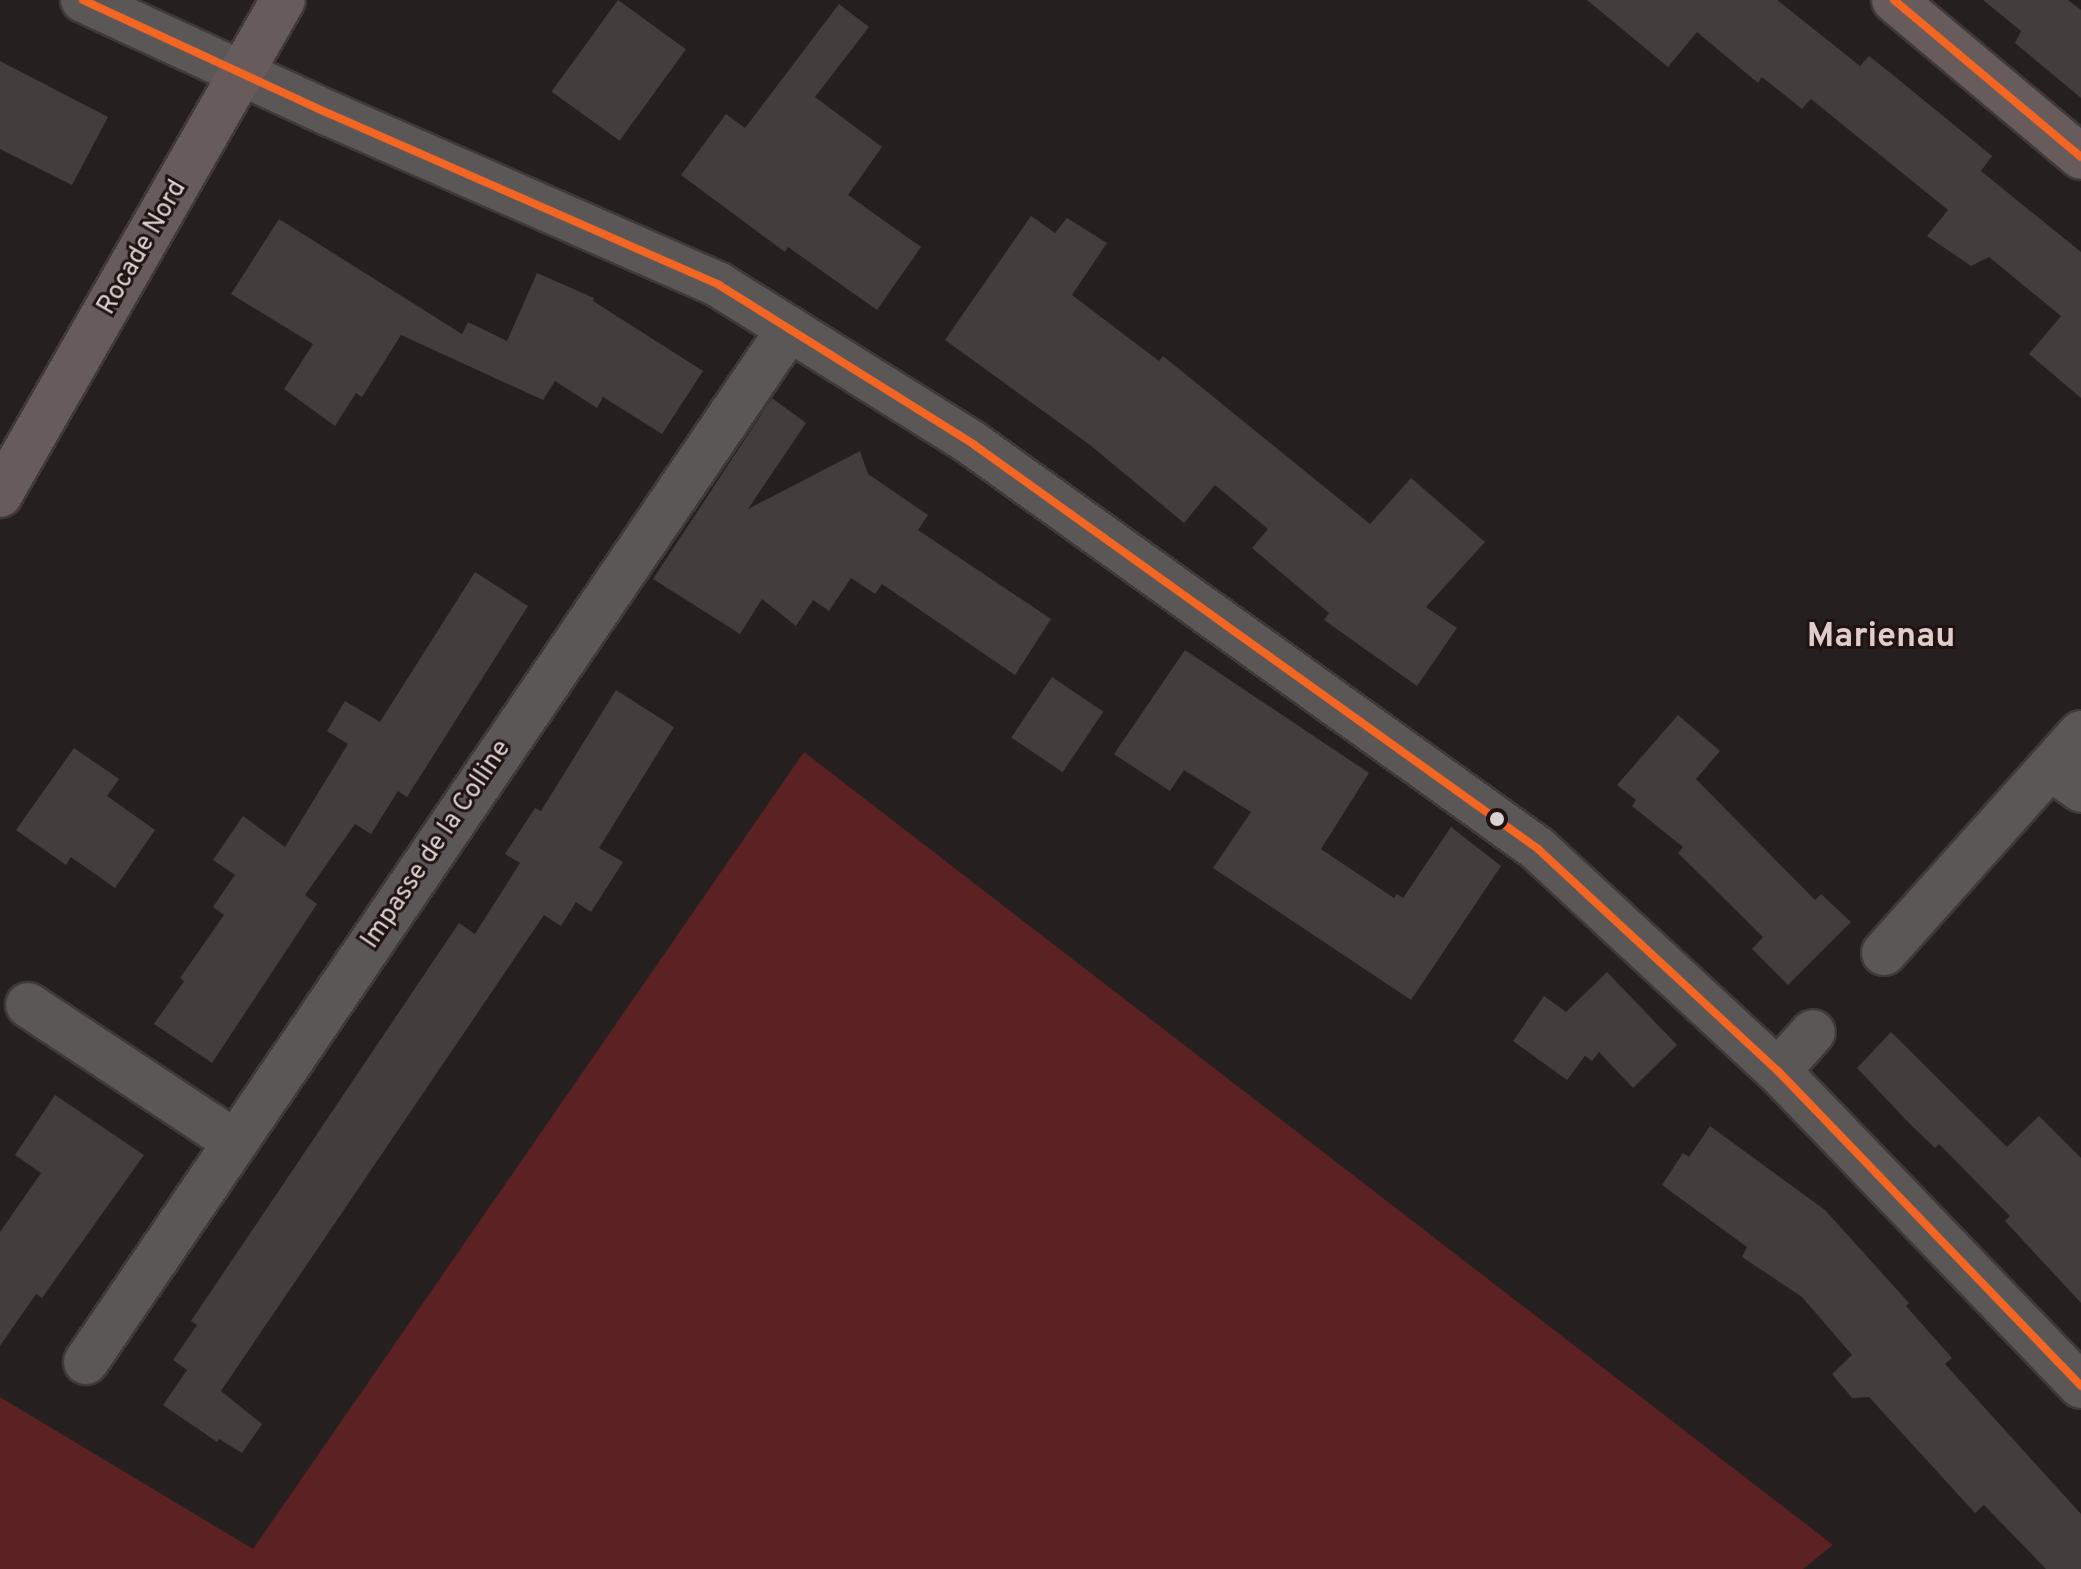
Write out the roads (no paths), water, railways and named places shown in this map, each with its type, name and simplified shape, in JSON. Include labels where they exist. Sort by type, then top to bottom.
[{"type":"main road","name":"Rocade Nord","points":[[0,495],[283,0]]},
{"type":"main road","points":[[1894,0],[2081,157]]},
{"type":"street","points":[[83,0],[719,285],[973,444],[1538,849],[1778,1071],[2081,1386]]},
{"type":"street","name":"Impasse de la Colline","points":[[86,1362],[789,329]]},
{"type":"street","points":[[1884,953],[2066,779],[2081,733]]},
{"type":"street","points":[[28,1005],[235,1142]]},
{"type":"street","points":[[1778,1071],[1813,1032]]},
{"type":"district","name":"Marienau","points":[[1881,638]]}]
